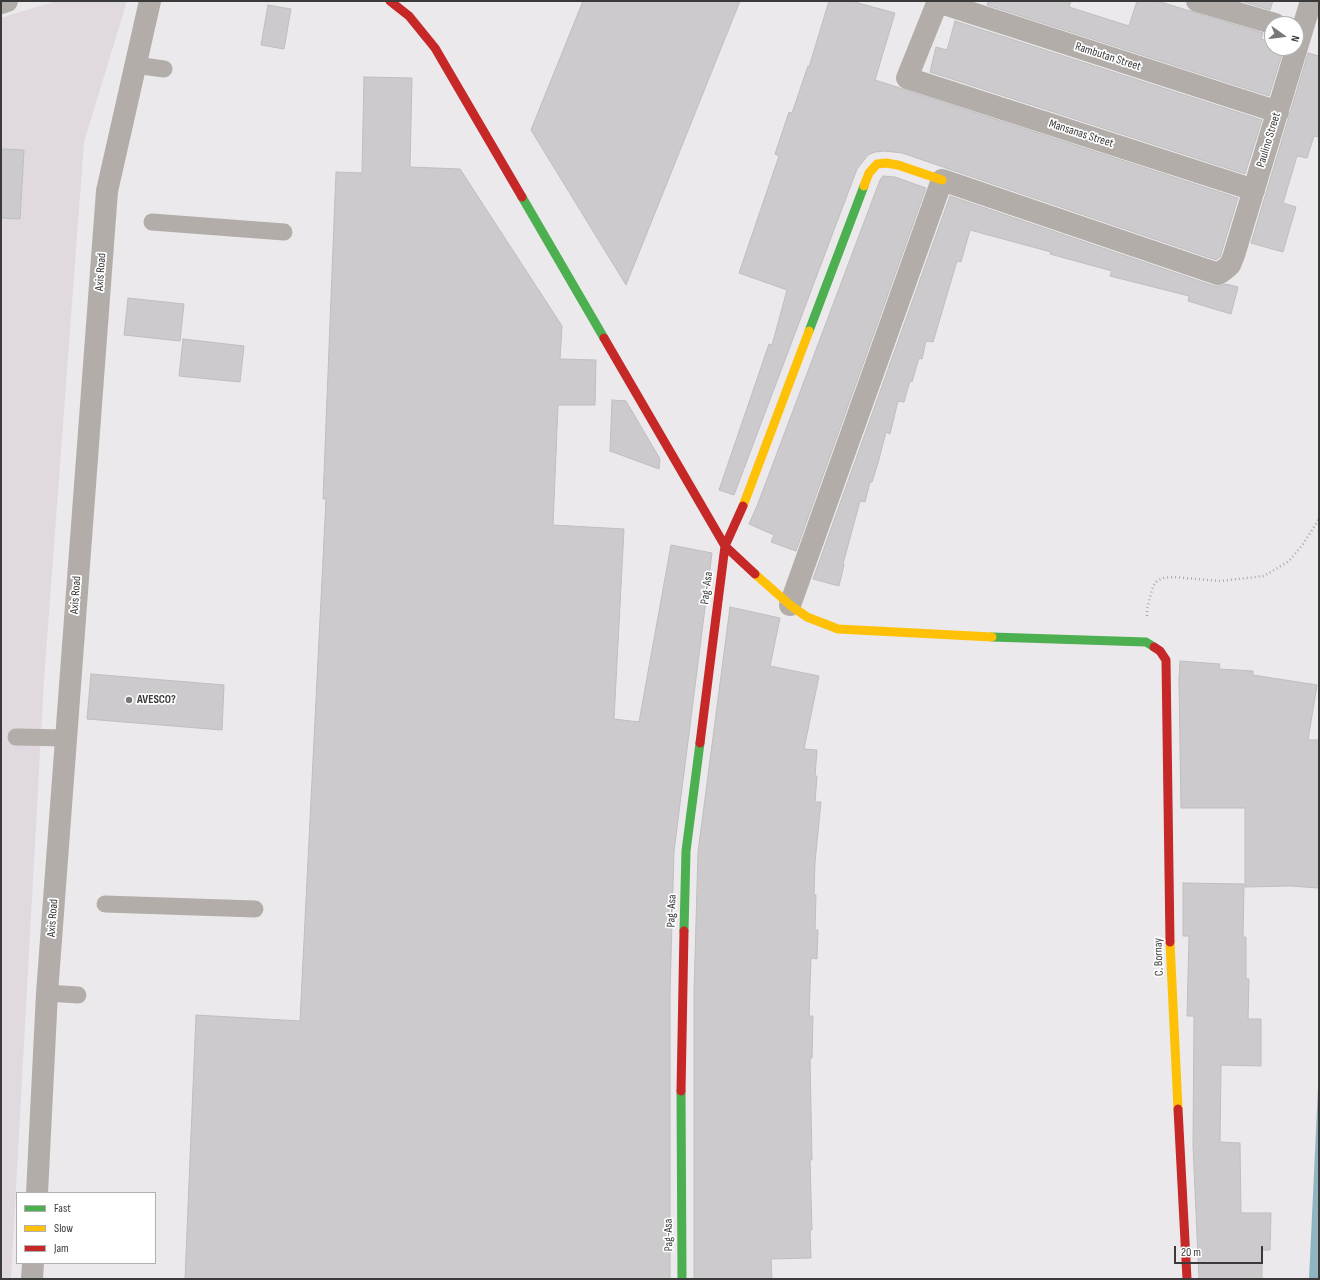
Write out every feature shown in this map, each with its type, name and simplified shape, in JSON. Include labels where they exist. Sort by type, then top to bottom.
[{"type":"street","points":[[1,3],[7,1]]},
{"type":"street","name":"Axis Road","points":[[37,1192],[47,993],[107,191],[150,1]]},
{"type":"street","points":[[390,1],[409,16],[435,48],[725,546],[790,605],[808,617],[838,629],[943,635],[1146,642]]},
{"type":"street","name":"Mansanas Street","points":[[938,1],[907,78],[1254,190]]},
{"type":"street","name":"Rambutan Street","points":[[938,1],[1278,112]]},
{"type":"street","points":[[1197,1],[1264,21]]},
{"type":"street","name":"Paulino Street","points":[[1304,18],[1311,1]]},
{"type":"street","name":"Paulino Street","points":[[942,180],[1218,274],[1230,265],[1234,255],[1278,112],[1293,56]]},
{"type":"street","name":"Pag-Asa","points":[[682,1279],[682,1009],[686,851],[725,546],[745,502],[869,173],[877,164],[886,163],[898,165],[942,180]]},
{"type":"street","points":[[790,605],[942,180]]},
{"type":"street","name":"C. Bornay","points":[[1146,642],[1160,651],[1166,660],[1170,946],[1187,1279]]},
{"type":"street","points":[[32,1279],[33,1264]]},
{"type":"lane","points":[[135,65],[164,69]]},
{"type":"lane","points":[[152,222],[284,232]]},
{"type":"lane","points":[[16,737],[66,738]]},
{"type":"lane","points":[[105,904],[255,909]]},
{"type":"lane","points":[[47,993],[78,995]]},
{"type":"path","points":[[1146,642],[1147,609],[1153,586],[1157,581],[1163,578],[1173,577],[1220,581],[1264,576],[1289,561],[1303,544],[1319,519]]},
{"type":"shaded area","points":[[56,1],[127,1],[84,142],[44,680],[11,1279],[1,1279],[1,18]]},
{"type":"water","points":[[1319,1067],[1319,1279],[1309,1279]]},
{"type":"building","points":[[583,1],[740,1],[626,285],[531,130]]},
{"type":"building","points":[[829,1],[851,1],[895,13],[875,80],[1238,198],[1220,257],[1216,260],[902,153],[885,151],[875,152],[868,155],[857,169],[734,495],[719,490],[769,344],[772,345],[787,290],[739,273],[779,156],[775,154],[789,112],[792,113],[808,66],[809,67]]},
{"type":"building","points":[[988,1],[1071,1],[1069,7],[1129,26],[1137,1],[1157,1],[1263,33],[1261,39],[1264,40],[1264,56],[1282,56],[1269,96],[987,5]]},
{"type":"building","points":[[1241,1],[1273,1],[1270,10]]},
{"type":"building","points":[[268,5],[291,9],[284,49],[261,45]]},
{"type":"building","points":[[955,21],[1262,120],[1245,174],[930,72],[936,47],[947,50]]},
{"type":"building","points":[[1308,53],[1319,56],[1319,137],[1314,136],[1307,158],[1297,156],[1283,203],[1296,207],[1283,252],[1251,243]]},
{"type":"building","points":[[364,77],[412,78],[410,167],[460,169],[562,326],[560,359],[596,360],[595,405],[558,405],[553,525],[624,529],[614,719],[639,722],[671,545],[712,553],[674,851],[670,993],[670,1279],[185,1279],[196,1015],[300,1021],[326,499],[323,499],[336,172],[362,173]]},
{"type":"building","points":[[1,149],[24,150],[20,219],[1,218]]},
{"type":"building","points":[[883,176],[895,177],[926,188],[796,551],[771,542],[774,535],[749,524],[880,180]]},
{"type":"building","points":[[950,196],[1214,286],[1226,284],[1238,287],[1231,314],[1188,301],[1189,296],[1110,276],[1112,271],[1050,254],[1051,252],[970,230],[961,262],[957,261],[933,342],[926,341],[922,359],[919,358],[904,402],[898,401],[890,434],[886,432],[878,463],[872,482],[870,482],[865,502],[860,501],[843,564],[839,586],[813,579]]},
{"type":"building","points":[[128,298],[184,304],[180,341],[124,335]]},
{"type":"building","points":[[183,339],[244,346],[240,382],[179,376]]},
{"type":"building","points":[[612,400],[626,401],[660,459],[659,469],[610,451]]},
{"type":"building","points":[[730,607],[780,618],[770,666],[819,676],[804,749],[817,750],[815,802],[821,802],[815,862],[814,895],[816,895],[815,930],[818,930],[817,959],[811,958],[809,1016],[813,1016],[812,1058],[810,1058],[812,1160],[810,1160],[812,1230],[810,1230],[811,1258],[771,1259],[772,1279],[694,1279],[694,993],[698,852]]},
{"type":"building","points":[[1180,661],[1220,664],[1219,669],[1253,671],[1253,675],[1317,685],[1308,740],[1319,740],[1319,888],[1290,886],[1245,887],[1245,808],[1181,808]]},
{"type":"building","points":[[91,674],[224,685],[222,730],[87,719]]},
{"type":"building","points":[[1183,883],[1244,884],[1243,937],[1246,937],[1246,979],[1249,979],[1248,1019],[1261,1019],[1261,1066],[1221,1065],[1220,1142],[1240,1143],[1241,1213],[1271,1213],[1270,1250],[1262,1250],[1262,1279],[1199,1279],[1193,1146],[1194,1016],[1187,1016],[1189,936],[1183,936]]},
{"type":"traffic: fast","points":[[809,331],[864,186]]},
{"type":"traffic: fast","points":[[522,197],[604,338]]},
{"type":"traffic: fast","points":[[992,637],[1146,642],[1154,647]]},
{"type":"traffic: fast","points":[[684,931],[686,851],[700,743]]},
{"type":"traffic: fast","points":[[681,1091],[682,1279]]},
{"type":"traffic: slow","points":[[864,186],[869,173],[877,164],[886,163],[898,165],[942,180]]},
{"type":"traffic: slow","points":[[743,506],[809,331]]},
{"type":"traffic: slow","points":[[755,574],[790,605],[807,617],[838,629],[992,637]]},
{"type":"traffic: slow","points":[[1170,942],[1178,1109]]},
{"type":"traffic: jam","points":[[390,1],[409,16],[435,48],[522,197]]},
{"type":"traffic: jam","points":[[604,338],[725,546],[755,574]]},
{"type":"traffic: jam","points":[[700,743],[725,546],[743,506]]},
{"type":"traffic: jam","points":[[1154,647],[1160,651],[1166,660],[1170,942]]},
{"type":"traffic: jam","points":[[681,1091],[684,931]]},
{"type":"traffic: jam","points":[[1178,1109],[1187,1279]]},
{"type":"place","name":"AVESCO?","points":[[129,700]]}]
